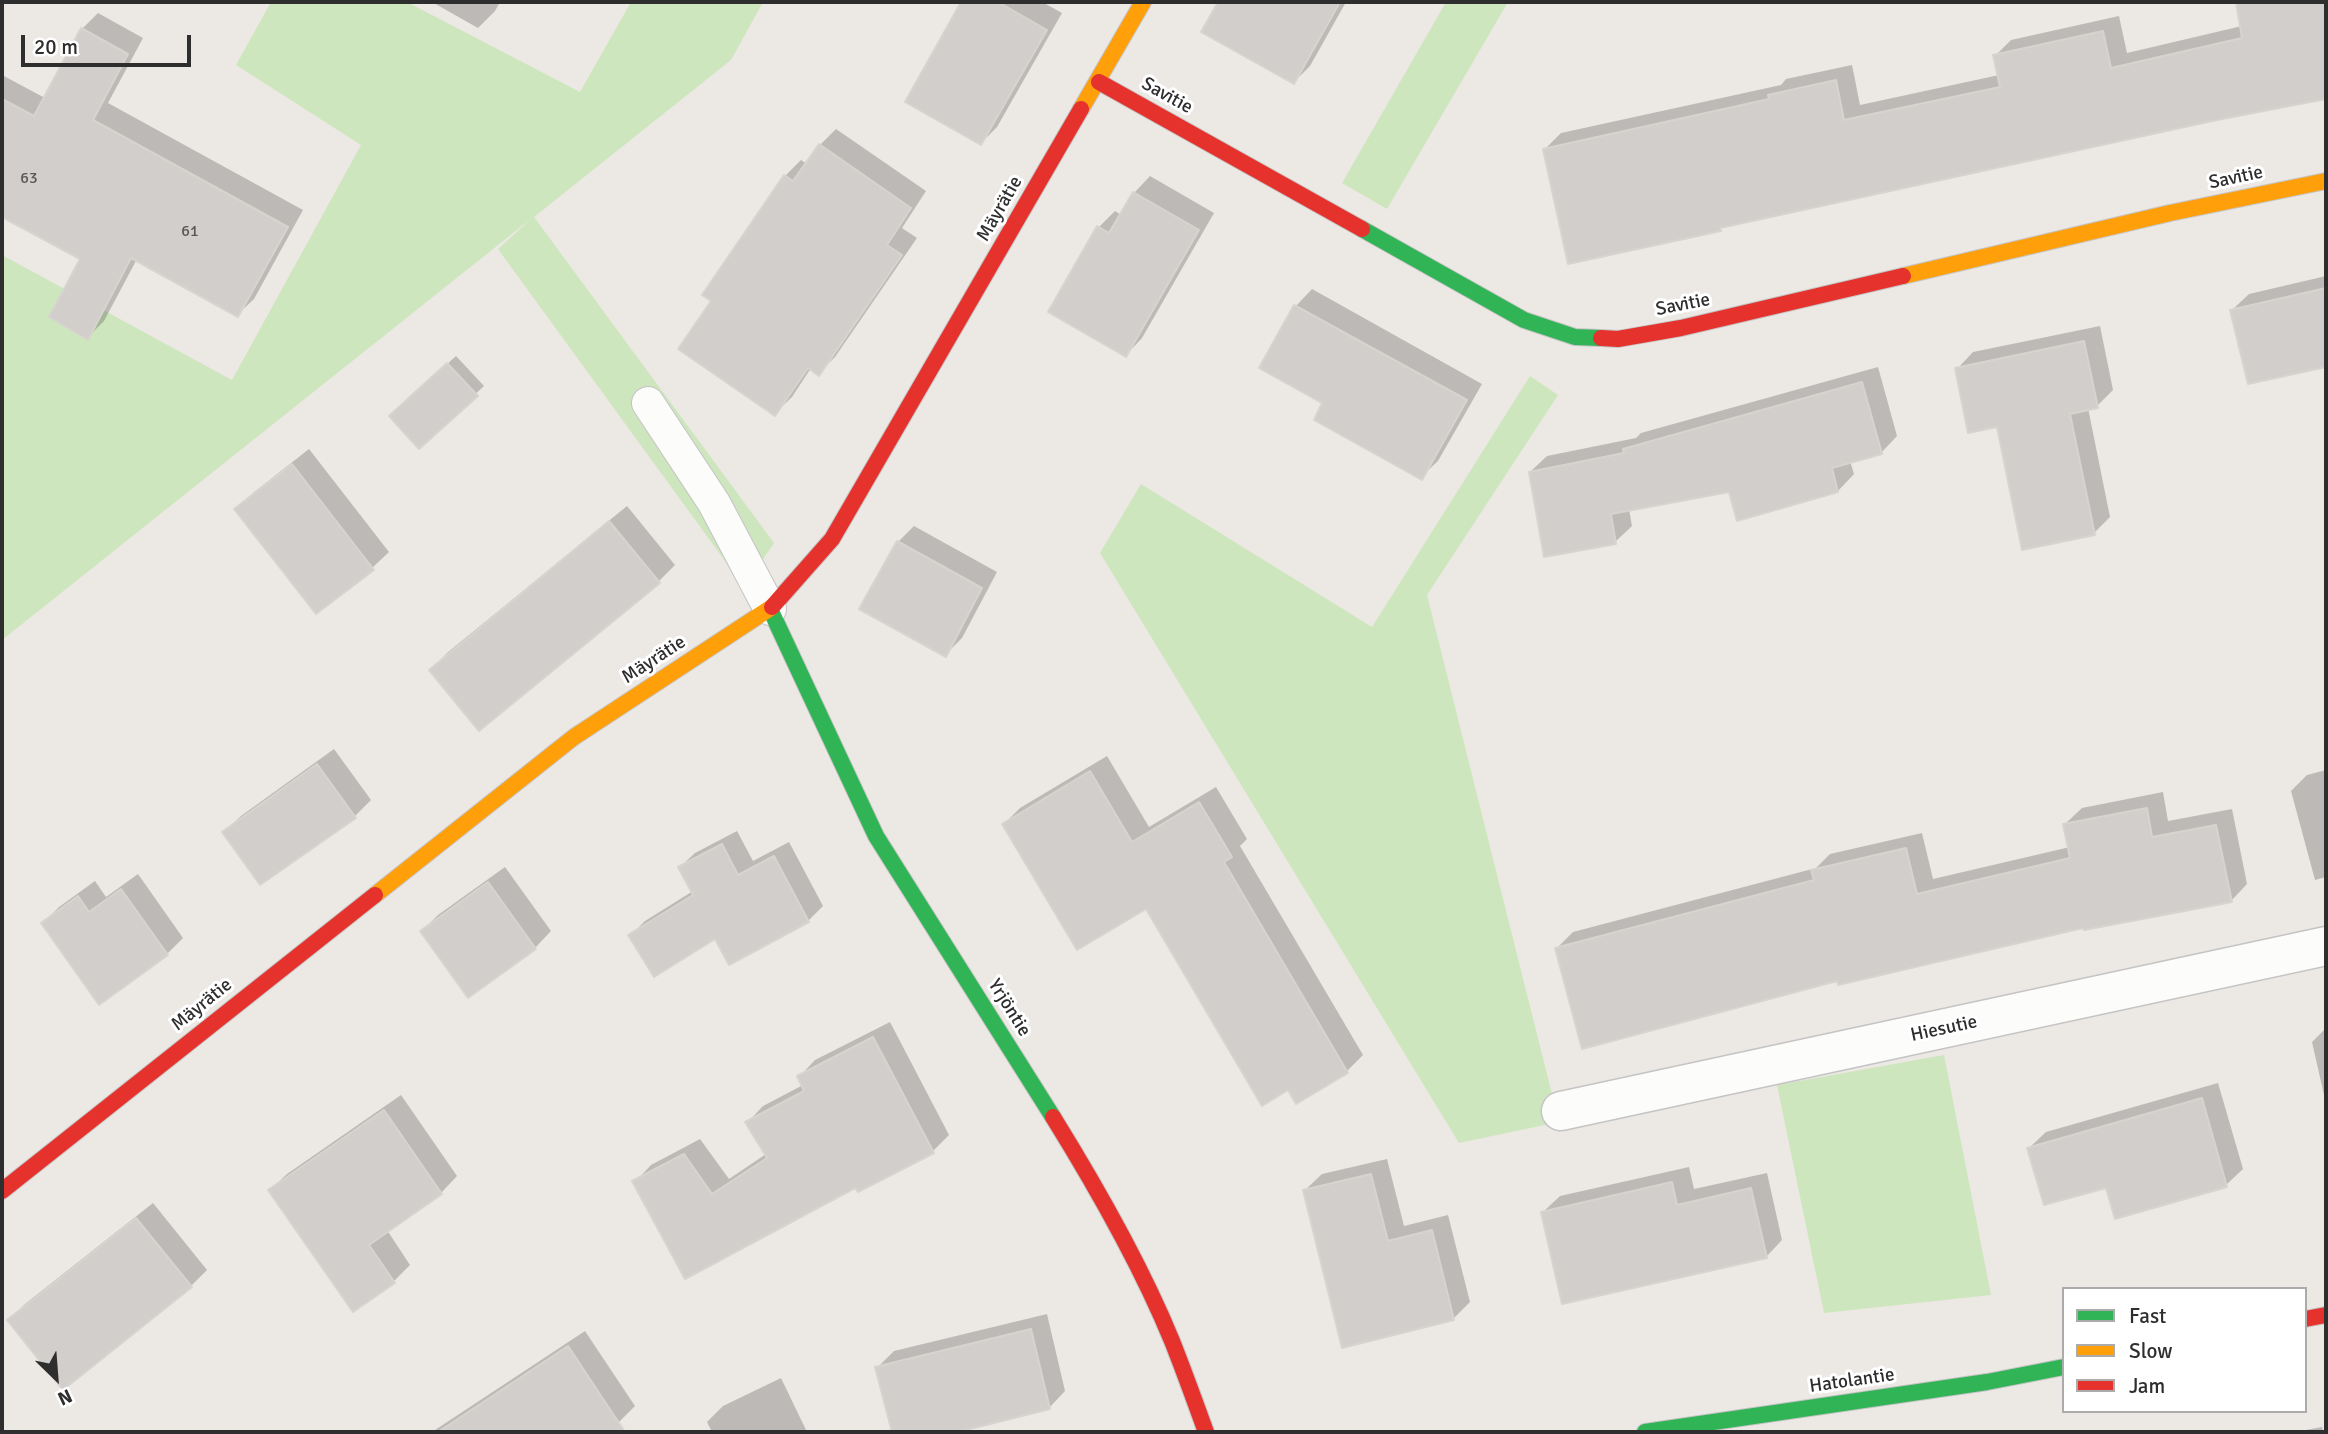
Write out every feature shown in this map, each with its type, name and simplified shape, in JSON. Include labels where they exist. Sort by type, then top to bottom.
[{"type":"street","name":"Mäyrätie","points":[[2,1191],[574,737],[770,609],[832,539],[1143,2]]},
{"type":"street","name":"Savitie","points":[[1098,82],[1524,320],[1575,337],[1618,339],[1681,328],[2170,214],[2326,181]]},
{"type":"street","name":"Yrjöntie","points":[[770,609],[876,836],[1084,1167],[1129,1250],[1171,1339],[1206,1432]]},
{"type":"street","name":"Hiesutie","points":[[1561,1111],[2326,946]]},
{"type":"street","points":[[2307,1319],[2326,1315]]},
{"type":"street","name":"Hatolantie","points":[[1645,1432],[1987,1382],[2062,1367]]},
{"type":"lane","points":[[648,403],[714,503],[770,609]]},
{"type":"green space","points":[[271,2],[407,2],[580,92],[631,2],[763,2],[731,60],[534,217],[774,543],[744,587],[498,249],[532,218],[2,640],[2,255],[232,380],[361,145],[236,65]]},
{"type":"green space","points":[[1446,2],[1508,2],[1387,209],[1342,183]]},
{"type":"green space","points":[[1530,376],[1558,395],[1427,595],[1559,1122],[1459,1143],[1100,553],[1141,484],[1372,627]]},
{"type":"green space","points":[[1944,1055],[1991,1295],[1824,1313],[1777,1085]]},
{"type":"building","points":[[961,2],[998,2],[1047,30],[981,145],[905,102]]},
{"type":"building","points":[[1218,2],[1340,2],[1294,84],[1201,32]]},
{"type":"building","points":[[2236,2],[2326,2],[2326,99],[2217,120],[1720,228],[1721,231],[1568,264],[1543,149],[1769,99],[1768,95],[1836,80],[1844,120],[2000,87],[1993,55],[2103,31],[2111,68],[2242,38]]},
{"type":"building","points":[[81,28],[128,54],[93,120],[288,227],[238,317],[131,258],[88,340],[49,317],[80,259],[2,217],[2,99],[34,116]]},
{"type":"building","points":[[819,144],[911,208],[887,245],[902,255],[819,376],[808,368],[775,416],[678,349],[711,301],[702,295],[784,175],[793,181]]},
{"type":"building","points":[[1133,192],[1199,230],[1126,357],[1048,312],[1097,226],[1109,233]]},
{"type":"building","points":[[2326,288],[2326,367],[2248,384],[2230,310]]},
{"type":"building","points":[[1294,305],[1467,400],[1422,480],[1314,420],[1322,403],[1259,368]]},
{"type":"building","points":[[2084,341],[2098,408],[2070,414],[2095,535],[2022,550],[1997,427],[1968,433],[1955,368]]},
{"type":"building","points":[[447,363],[478,396],[419,449],[389,416]]},
{"type":"building","points":[[1862,382],[1882,454],[1832,468],[1838,492],[1737,521],[1729,492],[1611,514],[1616,544],[1544,557],[1529,472],[1624,453],[1623,449]]},
{"type":"building","points":[[292,464],[374,570],[316,614],[234,509]]},
{"type":"building","points":[[609,521],[660,583],[479,731],[429,670]]},
{"type":"building","points":[[897,541],[982,588],[946,657],[859,609]]},
{"type":"building","points":[[317,764],[356,818],[260,885],[222,832]]},
{"type":"building","points":[[1090,771],[1132,842],[1199,802],[1232,857],[1224,862],[1348,1073],[1296,1104],[1288,1090],[1262,1106],[1146,909],[1077,950],[1002,824]]},
{"type":"building","points":[[2147,808],[2152,837],[2216,825],[2232,902],[2084,930],[2083,928],[1838,985],[1837,981],[1582,1049],[1555,948],[1814,880],[1811,870],[1906,848],[1917,894],[2070,858],[2063,824]]},
{"type":"building","points":[[722,844],[738,875],[774,856],[809,922],[729,965],[715,939],[654,977],[628,935],[693,895],[678,867]]},
{"type":"building","points":[[488,882],[536,949],[468,998],[420,931]]},
{"type":"building","points":[[121,889],[168,955],[99,1005],[41,923],[78,896],[89,912]]},
{"type":"building","points":[[873,1037],[934,1153],[858,1192],[855,1188],[685,1279],[632,1181],[684,1154],[712,1194],[767,1158],[745,1122],[804,1091],[797,1076]]},
{"type":"building","points":[[2202,1098],[2227,1187],[2115,1219],[2106,1188],[2044,1205],[2027,1148]]},
{"type":"building","points":[[384,1110],[442,1194],[369,1245],[395,1283],[353,1312],[268,1190]]},
{"type":"building","points":[[1371,1174],[1388,1241],[1432,1230],[1454,1320],[1342,1348],[1303,1190]]},
{"type":"building","points":[[1672,1182],[1677,1205],[1751,1188],[1767,1258],[1562,1304],[1541,1212]]},
{"type":"building","points":[[136,1218],[192,1287],[63,1390],[7,1320]]},
{"type":"building","points":[[1031,1329],[1050,1409],[958,1432],[892,1432],[875,1367]]},
{"type":"building","points":[[568,1346],[625,1432],[438,1432]]},
{"type":"traffic: fast","points":[[1362,229],[1524,320],[1575,337],[1601,338]]},
{"type":"traffic: fast","points":[[770,609],[876,836],[1053,1117]]},
{"type":"traffic: fast","points":[[1645,1432],[1987,1382],[2062,1367]]},
{"type":"traffic: slow","points":[[1081,109],[1143,2]]},
{"type":"traffic: slow","points":[[1903,276],[2170,213],[2326,181]]},
{"type":"traffic: slow","points":[[375,895],[574,737],[772,607]]},
{"type":"traffic: jam","points":[[1099,82],[1362,229]]},
{"type":"traffic: jam","points":[[772,607],[832,539],[1081,109]]},
{"type":"traffic: jam","points":[[1601,338],[1618,339],[1681,328],[1903,276]]},
{"type":"traffic: jam","points":[[2,1191],[375,895]]},
{"type":"traffic: jam","points":[[1053,1117],[1102,1199],[1146,1283],[1172,1341],[1206,1432]]},
{"type":"traffic: jam","points":[[2307,1319],[2326,1315]]}]
